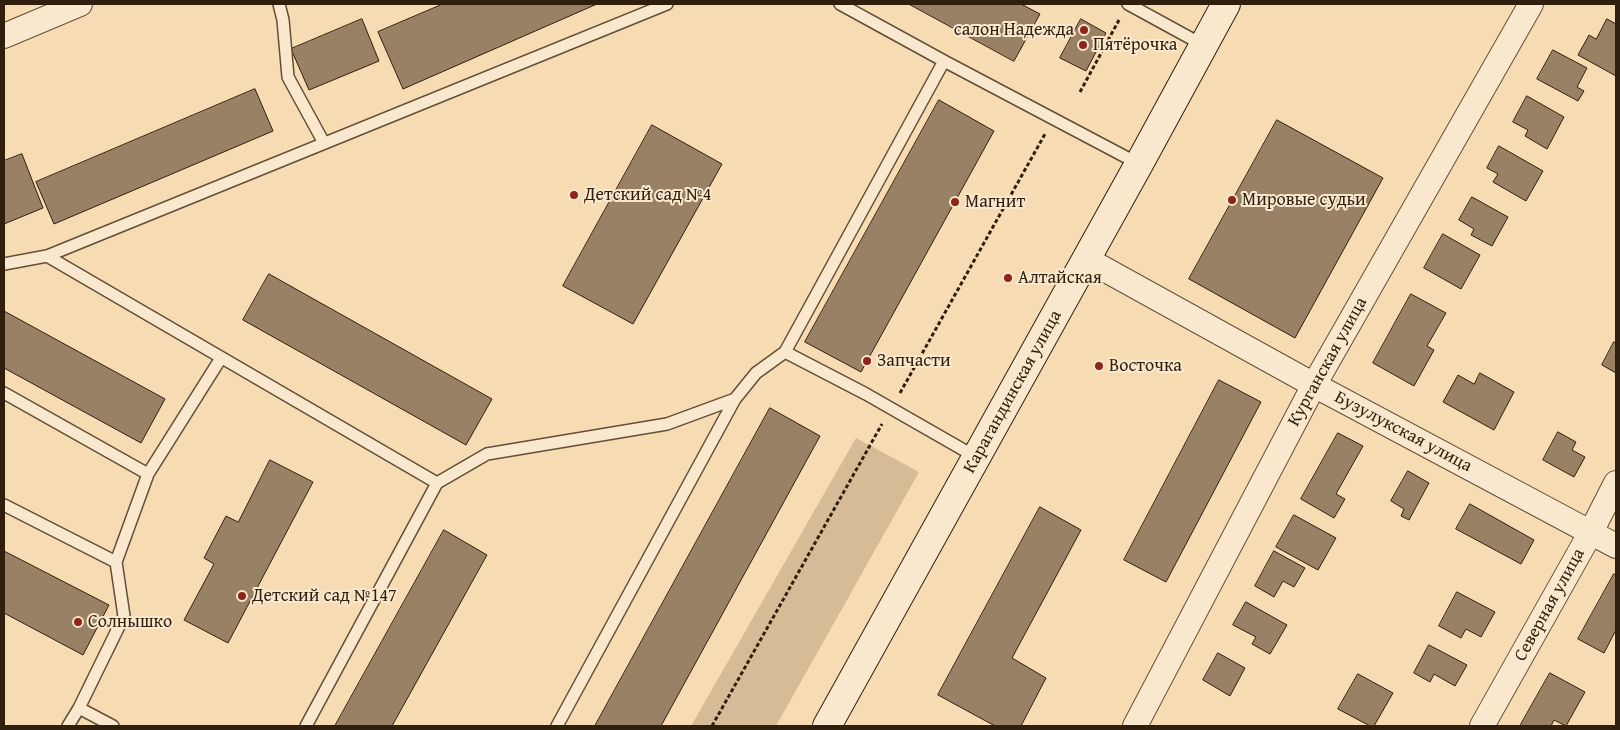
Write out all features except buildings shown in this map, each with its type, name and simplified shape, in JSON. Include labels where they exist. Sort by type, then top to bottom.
[{"type":"main road","name":"Карагандинская улица","points":[[827,726],[1226,4]]},
{"type":"street","points":[[4,36],[80,4]]},
{"type":"street","name":"Курганская улица","points":[[1135,726],[1314,385],[1531,4]]},
{"type":"street","name":"Бузулукская улица","points":[[1086,259],[1314,385],[1616,546]]},
{"type":"street","name":"Северная улица","points":[[1482,726],[1616,482]]},
{"type":"lane","points":[[279,4],[283,20],[288,77],[324,143]]},
{"type":"lane","points":[[4,264],[47,256],[667,4]]},
{"type":"lane","points":[[840,4],[1139,164]]},
{"type":"lane","points":[[1128,4],[1204,45]]},
{"type":"lane","points":[[557,726],[735,399],[756,373],[785,352],[944,61]]},
{"type":"lane","points":[[47,256],[437,483]]},
{"type":"lane","points":[[785,352],[866,394],[977,457]]},
{"type":"lane","points":[[68,726],[79,708],[124,616],[116,562],[148,474],[221,358]]},
{"type":"lane","points":[[4,393],[148,474]]},
{"type":"lane","points":[[306,726],[437,483],[487,454],[667,424],[735,399]]},
{"type":"lane","points":[[4,505],[116,562]]},
{"type":"lane","points":[[79,708],[113,726]]},
{"type":"path","points":[[1080,92],[1119,20]]},
{"type":"path","points":[[900,393],[1045,134]]},
{"type":"path","points":[[712,726],[882,424]]},
{"type":"shaded area","points":[[856,438],[919,472],[776,726],[691,726]]},
{"type":"place","name":"салон Надежда","points":[[1084,30]]},
{"type":"place","name":"Пятёрочка","points":[[1083,45]]},
{"type":"place","name":"Детский сад №4","points":[[574,195]]},
{"type":"place","name":"Мировые судьи","points":[[1232,200]]},
{"type":"place","name":"Магнит","points":[[955,202]]},
{"type":"place","name":"Алтайская","points":[[1008,278]]},
{"type":"place","name":"Запчасти","points":[[867,361]]},
{"type":"place","name":"Восточка","points":[[1099,366]]},
{"type":"place","name":"Детский сад №147","points":[[242,596]]},
{"type":"place","name":"Солнышко","points":[[78,622]]}]
